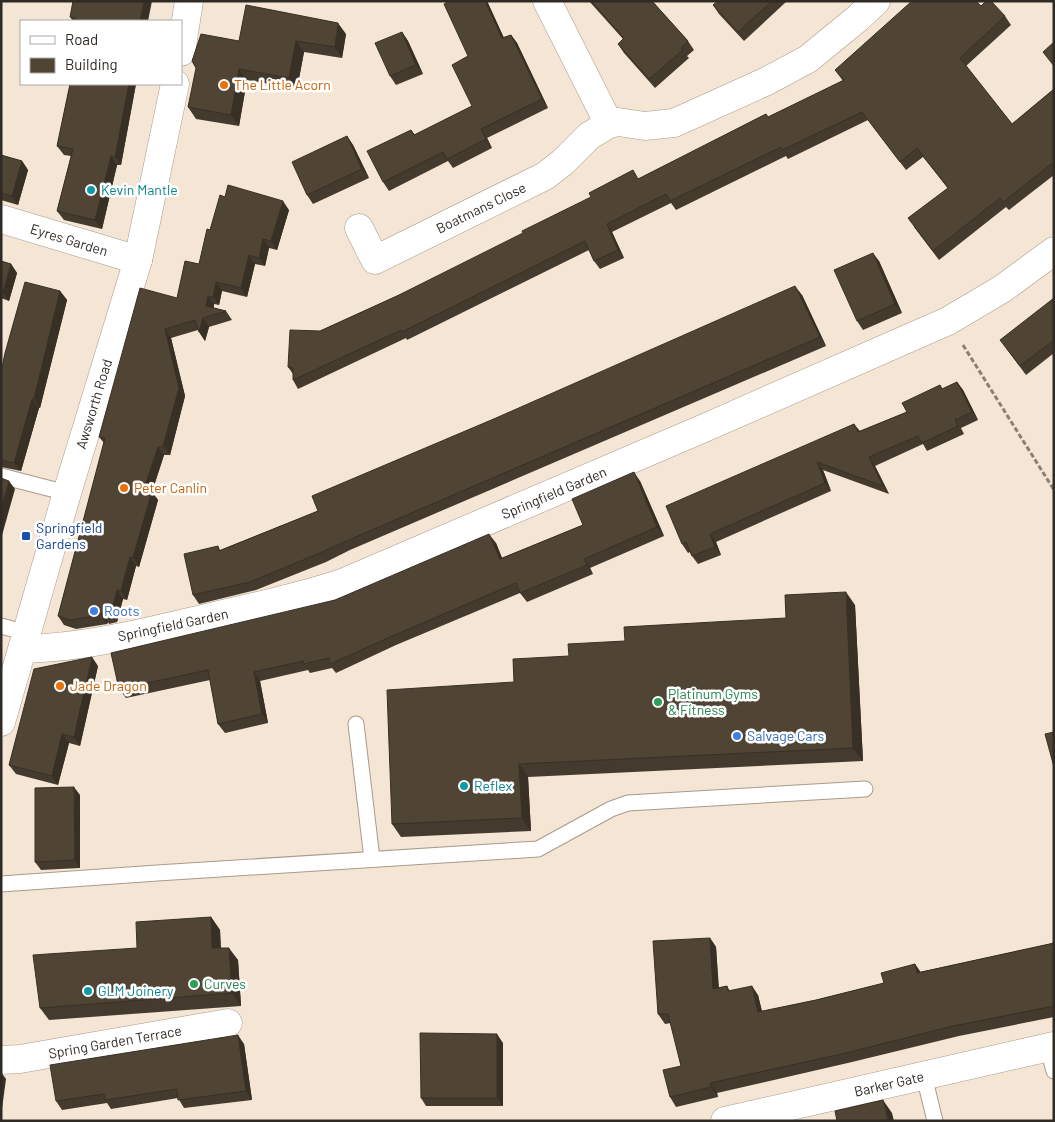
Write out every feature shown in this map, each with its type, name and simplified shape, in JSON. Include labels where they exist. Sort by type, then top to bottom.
[{"type":"street","points":[[182,46],[189,1]]},
{"type":"street","points":[[547,1],[608,124],[618,122],[645,126],[674,123],[720,103],[808,59],[876,1]]},
{"type":"street","name":"Awsworth Road","points":[[1,722],[6,686],[25,641],[67,493],[138,260],[175,85]]},
{"type":"street","name":"Boatmans Close","points":[[359,228],[375,260],[545,176],[563,162],[589,136],[608,124]]},
{"type":"street","name":"Eyres Garden","points":[[1,219],[138,260]]},
{"type":"street","name":"Springfield Garden","points":[[25,641],[44,648],[76,644],[164,628],[311,593],[334,585],[675,441],[948,321],[1002,289],[1054,251]]},
{"type":"street","name":"Spring Garden Terrace","points":[[1,1060],[228,1023]]},
{"type":"street","name":"Barker Gate","points":[[724,1121],[924,1076],[1052,1055]]},
{"type":"lane","points":[[1,476],[67,493]]},
{"type":"lane","points":[[1,626],[25,641]]},
{"type":"lane","points":[[356,724],[372,859]]},
{"type":"lane","points":[[1,884],[538,849],[603,813],[628,803],[865,789]]},
{"type":"lane","points":[[924,1076],[935,1121]]},
{"type":"path","points":[[948,321],[1054,490]]},
{"type":"building","points":[[73,1],[144,1],[140,20],[75,20],[75,18],[70,17]]},
{"type":"building","points":[[449,1],[485,1],[502,38],[511,35],[542,99],[481,129],[486,139],[447,159],[443,152],[383,182],[367,151],[411,130],[414,135],[472,106],[452,65],[468,56],[444,4]]},
{"type":"building","points":[[591,1],[652,1],[688,41],[681,48],[683,50],[649,79],[618,44],[624,38]]},
{"type":"building","points":[[718,1],[772,1],[738,32],[713,5]]},
{"type":"building","points":[[912,1],[976,1],[981,6],[986,1],[991,1],[1005,16],[960,58],[1012,124],[1054,89],[1054,162],[1003,202],[1000,198],[933,251],[908,218],[948,188],[917,148],[900,162],[862,112],[782,150],[781,147],[670,201],[666,194],[607,224],[618,250],[594,261],[585,241],[402,332],[401,330],[293,380],[293,368],[288,367],[290,330],[320,331],[399,295],[523,233],[522,231],[591,197],[589,193],[633,170],[638,179],[766,114],[768,117],[844,80],[835,70]]},
{"type":"building","points":[[246,5],[338,23],[335,47],[296,41],[289,78],[239,69],[231,115],[188,107],[196,68],[192,61],[201,34],[239,41]]},
{"type":"building","points":[[402,32],[416,65],[390,76],[375,43]]},
{"type":"building","points":[[1054,42],[1054,66],[1043,52]]},
{"type":"building","points":[[70,85],[129,85],[115,157],[111,156],[95,220],[57,211],[73,149],[57,146]]},
{"type":"building","points":[[347,136],[362,169],[307,195],[292,162]]},
{"type":"building","points":[[1,155],[22,161],[12,196],[1,193]]},
{"type":"building","points":[[228,185],[283,201],[271,241],[263,239],[259,258],[249,255],[241,288],[216,282],[213,297],[208,296],[206,306],[226,311],[203,318],[199,332],[195,320],[165,329],[179,388],[163,446],[158,447],[144,489],[152,491],[133,558],[130,557],[121,591],[117,590],[111,613],[103,615],[102,612],[101,615],[70,620],[58,616],[105,438],[99,437],[140,288],[177,298],[185,261],[199,264],[207,229],[210,230],[220,195],[225,197]]},
{"type":"building","points":[[873,253],[895,304],[857,321],[834,270]]},
{"type":"building","points":[[1,261],[11,264],[3,292],[1,291]]},
{"type":"building","points":[[25,282],[60,291],[34,399],[32,399],[14,463],[1,460],[1,372]]},
{"type":"building","points":[[795,286],[820,337],[250,582],[193,595],[184,554],[218,546],[219,551],[318,511],[312,496],[496,418]]},
{"type":"building","points":[[1054,298],[1054,340],[1020,366],[1000,340]]},
{"type":"building","points":[[957,382],[972,412],[955,420],[958,426],[922,443],[918,436],[869,457],[883,486],[817,462],[825,483],[710,534],[715,547],[692,556],[686,542],[682,544],[666,506],[854,424],[858,432],[907,412],[902,403],[940,385],[942,389]]},
{"type":"building","points":[[634,472],[657,527],[584,559],[587,565],[520,593],[516,583],[330,664],[329,658],[304,664],[303,661],[254,672],[262,714],[218,724],[208,670],[119,689],[111,653],[335,600],[489,534],[500,559],[583,525],[572,499]]},
{"type":"building","points":[[1,478],[9,481],[1,508]]},
{"type":"building","points":[[846,592],[853,748],[519,764],[522,818],[392,824],[387,690],[514,682],[513,659],[569,656],[568,644],[625,641],[624,627],[786,618],[785,595]]},
{"type":"building","points":[[92,657],[74,737],[62,734],[52,776],[9,765],[34,669]]},
{"type":"building","points":[[1054,732],[1054,767],[1045,734]]},
{"type":"building","points":[[74,787],[75,860],[35,862],[35,788]]},
{"type":"building","points":[[211,917],[212,948],[229,948],[232,993],[40,1008],[33,955],[137,948],[136,922]]},
{"type":"building","points":[[710,938],[713,989],[727,986],[728,991],[752,986],[758,1012],[884,983],[881,973],[915,964],[917,973],[1054,943],[1054,1006],[953,1026],[846,1053],[710,1083],[711,1087],[670,1097],[663,1070],[681,1066],[668,1014],[658,1014],[653,941]]},
{"type":"building","points":[[420,1033],[497,1034],[497,1098],[421,1098]]},
{"type":"building","points":[[238,1035],[246,1091],[178,1100],[177,1089],[105,1100],[104,1094],[56,1101],[50,1065]]},
{"type":"building","points":[[883,1100],[888,1121],[837,1121],[835,1111]]},
{"type":"place","name":"The Little Acorn","points":[[224,85]]},
{"type":"place","name":"Kevin Mantle","points":[[91,190]]},
{"type":"place","name":"Peter Canlin","points":[[124,488]]},
{"type":"place","name":"Springfield Gardens","points":[[26,536]]},
{"type":"place","name":"Roots","points":[[94,611]]},
{"type":"place","name":"Jade Dragon","points":[[60,686]]},
{"type":"place","name":"Platinum Gyms & Fitness","points":[[658,702]]},
{"type":"place","name":"Salvage Cars","points":[[737,736]]},
{"type":"place","name":"Reflex","points":[[464,786]]},
{"type":"place","name":"Curves","points":[[194,984]]},
{"type":"place","name":"GLM Joinery","points":[[88,991]]}]
